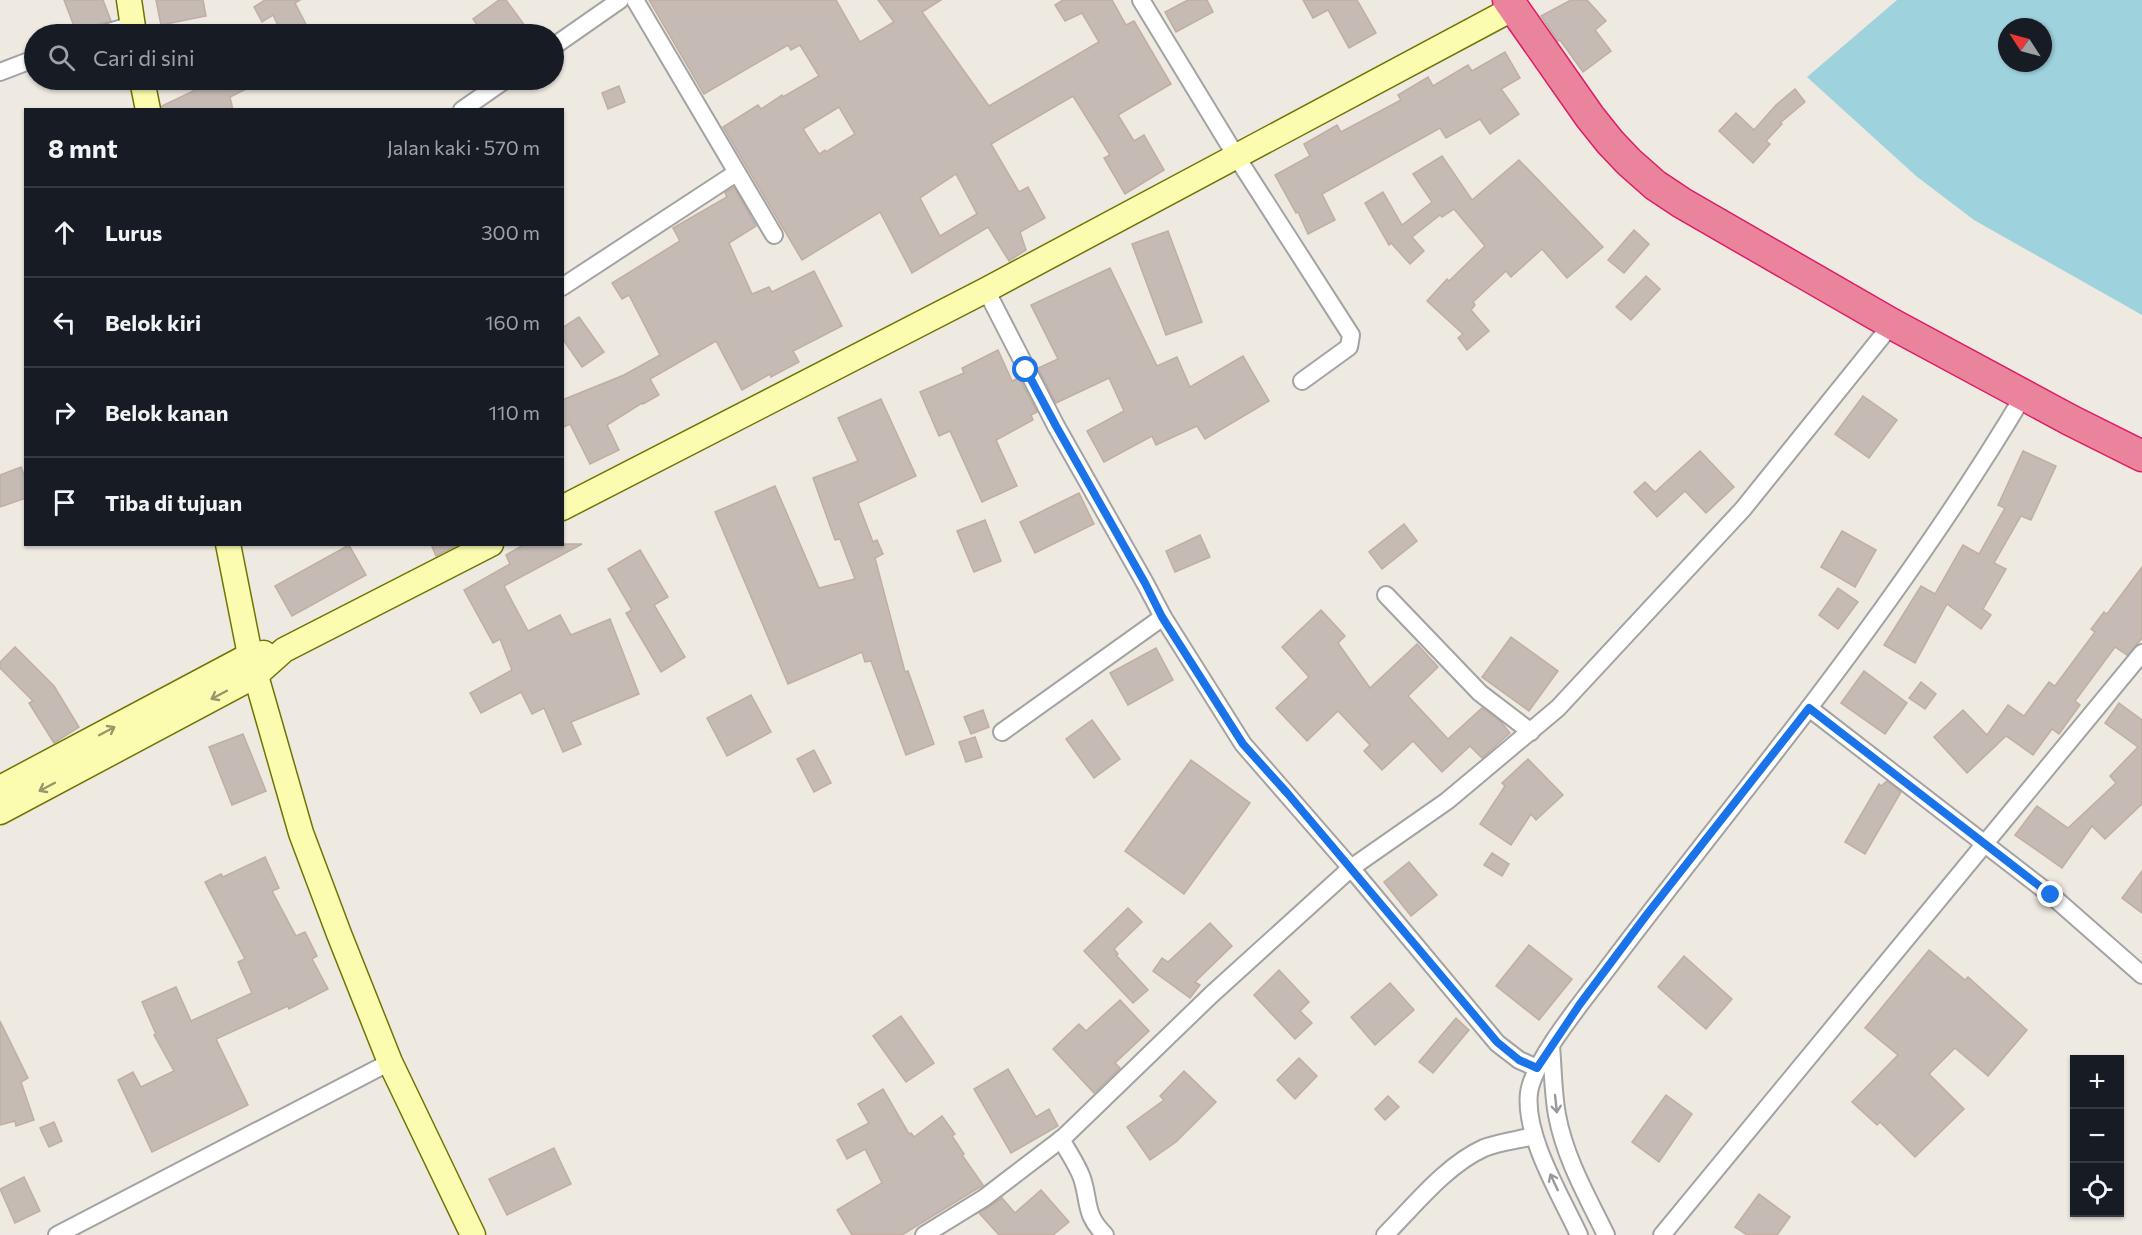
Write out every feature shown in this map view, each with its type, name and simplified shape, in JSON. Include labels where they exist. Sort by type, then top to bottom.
[{"type":"highway","points":[[1510,4],[1610,142],[1655,185],[1682,203],[1892,324],[2142,456]]},
{"type":"main road","points":[[129,0],[132,24]]},
{"type":"main road","points":[[564,507],[986,290],[1236,156],[1510,4]]},
{"type":"main road","points":[[144,90],[148,108]]},
{"type":"main road","points":[[228,546],[252,666],[301,833],[390,1062],[473,1235]]},
{"type":"main road","points":[[0,788],[252,666],[487,546]]},
{"type":"main road","points":[[0,812],[252,666]]},
{"type":"street","points":[[564,39],[620,0]]},
{"type":"street","points":[[635,0],[774,236]]},
{"type":"street","points":[[1141,0],[1236,156],[1351,335],[1349,347],[1302,381]]},
{"type":"street","points":[[0,72],[24,63]]},
{"type":"street","points":[[465,108],[491,90]]},
{"type":"street","points":[[564,286],[736,173]]},
{"type":"street","points":[[986,290],[1056,426],[1162,617],[1243,744],[1497,1042],[1519,1060],[1537,1068]]},
{"type":"street","points":[[924,1235],[984,1198],[1061,1139],[1210,995],[1351,868],[1447,801],[1558,708],[1743,509],[1892,324]]},
{"type":"street","points":[[1579,1235],[1534,1136],[1529,1106],[1531,1084],[1537,1068],[1648,913],[1809,708],[1932,542],[1985,461],[2024,395]]},
{"type":"street","points":[[1386,595],[1480,693],[1531,732]]},
{"type":"street","points":[[1002,732],[1162,617]]},
{"type":"street","points":[[1662,1235],[2142,653]]},
{"type":"street","points":[[1809,708],[2051,895],[2142,975]]},
{"type":"street","points":[[1551,1046],[1557,1114],[1562,1136],[1570,1162],[1606,1235]]},
{"type":"street","points":[[57,1235],[390,1062]]},
{"type":"street","points":[[1385,1235],[1449,1171],[1472,1154],[1487,1147],[1534,1136]]},
{"type":"street","points":[[1061,1139],[1080,1173],[1090,1215],[1096,1226],[1106,1235]]},
{"type":"water","points":[[1897,0],[2142,0],[2142,315],[1974,220],[1916,176],[1807,77]]},
{"type":"building","points":[[64,0],[103,0],[111,21],[99,24],[73,24]]},
{"type":"building","points":[[156,0],[203,0],[206,16],[161,24]]},
{"type":"building","points":[[265,0],[300,0],[295,3],[306,24],[277,24],[273,15],[262,22],[254,7]]},
{"type":"building","points":[[499,0],[506,0],[524,24],[476,24],[473,19]]},
{"type":"building","points":[[649,0],[836,0],[860,42],[894,22],[878,0],[941,0],[922,12],[989,106],[1099,42],[1082,13],[1065,21],[1055,5],[1063,0],[1112,0],[1126,25],[1134,21],[1171,84],[1118,115],[1134,141],[1144,135],[1164,170],[1125,194],[1104,158],[1110,155],[1073,96],[991,144],[1019,192],[1028,187],[1045,218],[1020,232],[1026,250],[1009,261],[988,227],[912,273],[880,212],[802,260],[723,127],[758,105],[761,109],[819,76],[800,45],[791,50],[788,45],[704,94]],"holes":[[[839,107],[855,134],[819,154],[803,129]],[[956,174],[977,214],[940,236],[920,198]]]},
{"type":"building","points":[[1188,0],[1207,0],[1213,12],[1176,32],[1165,12]]},
{"type":"building","points":[[1303,0],[1357,0],[1376,33],[1349,48],[1328,10],[1313,18]]},
{"type":"building","points":[[1571,0],[1587,0],[1606,21],[1595,30],[1611,51],[1583,72],[1541,16]]},
{"type":"building","points":[[1505,52],[1520,78],[1501,89],[1519,114],[1490,134],[1480,119],[1446,138],[1440,128],[1322,194],[1335,220],[1308,234],[1298,212],[1296,213],[1275,175],[1310,156],[1304,144],[1337,125],[1341,132],[1401,100],[1398,95],[1428,77],[1433,86],[1468,65],[1472,71]]},
{"type":"building","points":[[619,86],[625,102],[608,109],[602,93]]},
{"type":"building","points":[[1795,89],[1805,102],[1780,123],[1782,124],[1766,141],[1770,144],[1753,163],[1719,131],[1736,113],[1754,130],[1776,105]]},
{"type":"building","points":[[195,90],[244,90],[230,97],[233,108],[162,108]]},
{"type":"building","points":[[1442,156],[1472,200],[1519,160],[1603,247],[1567,278],[1542,249],[1511,277],[1506,271],[1473,302],[1475,305],[1471,310],[1489,331],[1467,350],[1458,338],[1463,334],[1427,301],[1447,279],[1449,281],[1485,246],[1454,209],[1442,217],[1440,215],[1412,237],[1424,251],[1410,264],[1391,243],[1389,245],[1365,203],[1383,192],[1402,225],[1432,202],[1413,174]]},
{"type":"building","points":[[734,187],[756,226],[729,243],[752,294],[769,287],[772,292],[814,271],[842,326],[793,351],[799,362],[771,377],[770,374],[742,390],[716,341],[650,379],[659,395],[607,425],[619,450],[590,464],[570,424],[564,427],[564,399],[624,375],[660,355],[629,295],[622,299],[612,283],[680,241],[673,228],[727,197],[725,193]]},
{"type":"building","points":[[1634,230],[1649,244],[1624,273],[1608,260]]},
{"type":"building","points":[[1168,231],[1202,322],[1166,335],[1132,244]]},
{"type":"building","points":[[1110,268],[1157,366],[1177,357],[1190,387],[1243,356],[1269,401],[1205,439],[1197,426],[1156,445],[1152,436],[1104,462],[1087,431],[1124,411],[1109,378],[1056,403],[1038,368],[1058,359],[1031,305]]},
{"type":"building","points":[[1646,276],[1660,289],[1631,320],[1616,307]]},
{"type":"building","points":[[579,317],[604,352],[582,367],[564,341],[564,327]]},
{"type":"building","points":[[998,350],[1012,381],[1019,378],[1037,412],[1031,415],[1033,420],[996,440],[1017,486],[982,502],[950,431],[939,436],[920,392],[964,373],[962,368]]},
{"type":"building","points":[[1863,396],[1897,420],[1869,458],[1835,434]]},
{"type":"building","points":[[881,399],[916,476],[858,503],[873,542],[877,540],[883,554],[875,558],[905,672],[908,671],[934,744],[906,755],[871,661],[865,662],[862,652],[788,684],[715,512],[775,486],[819,588],[855,579],[840,539],[835,540],[813,478],[858,461],[838,418]]},
{"type":"building","points":[[1700,451],[1734,487],[1706,513],[1685,491],[1657,517],[1634,492],[1645,482],[1655,492]]},
{"type":"building","points":[[2023,451],[2056,466],[2031,520],[2021,516],[1994,563],[2006,569],[1983,609],[1991,615],[1981,629],[1947,604],[1915,663],[1884,645],[1921,586],[1935,594],[1963,545],[1979,554],[2005,508],[1998,505]]},
{"type":"building","points":[[21,467],[24,475],[24,499],[0,507],[0,475]]},
{"type":"building","points":[[1079,493],[1094,524],[1035,553],[1020,522]]},
{"type":"building","points":[[985,520],[1001,561],[974,572],[957,531]]},
{"type":"building","points":[[1404,524],[1417,541],[1382,569],[1369,552]]},
{"type":"building","points":[[1842,531],[1876,550],[1855,587],[1821,567]]},
{"type":"building","points":[[1200,535],[1210,557],[1175,572],[1166,551]]},
{"type":"building","points":[[582,544],[504,586],[528,631],[560,615],[571,635],[610,619],[639,694],[571,722],[581,744],[563,752],[544,708],[532,714],[521,692],[481,713],[470,693],[512,670],[500,639],[493,643],[464,590],[510,564],[506,555],[522,546]]},
{"type":"building","points":[[347,546],[350,546],[366,575],[292,616],[275,586]]},
{"type":"building","points":[[432,546],[455,546],[436,556]]},
{"type":"building","points":[[640,550],[668,597],[654,605],[685,657],[661,672],[626,613],[632,610],[608,569]]},
{"type":"building","points":[[2142,567],[2142,638],[2138,643],[2127,655],[2115,647],[2075,701],[2080,705],[2059,734],[2052,729],[2033,755],[2006,736],[1967,773],[1934,737],[1963,710],[1987,735],[2008,705],[2024,716],[2049,682],[2055,686],[2095,632],[2091,629],[2104,612],[2107,614]]},
{"type":"building","points":[[1838,588],[1858,602],[1838,629],[1819,615]]},
{"type":"building","points":[[1321,610],[1345,636],[1338,643],[1370,688],[1417,644],[1438,667],[1408,696],[1448,739],[1482,708],[1500,721],[1510,733],[1482,758],[1470,746],[1442,772],[1413,741],[1382,770],[1364,751],[1370,745],[1338,711],[1307,741],[1276,708],[1309,677],[1282,647]]},
{"type":"building","points":[[1511,637],[1558,671],[1529,711],[1482,677]]},
{"type":"building","points":[[15,647],[54,686],[79,727],[54,743],[29,703],[33,701],[0,668],[0,662]]},
{"type":"building","points":[[1156,648],[1173,680],[1128,705],[1110,673]]},
{"type":"building","points":[[1864,671],[1907,703],[1885,734],[1841,703]]},
{"type":"building","points":[[1921,682],[1936,694],[1925,709],[1909,698]]},
{"type":"building","points":[[751,695],[771,732],[727,756],[707,718]]},
{"type":"building","points":[[2119,703],[2142,720],[2142,804],[2105,839],[2092,826],[2062,868],[2015,835],[2037,806],[2068,828],[2116,783],[2110,776],[2138,747],[2105,723]]},
{"type":"building","points":[[983,710],[989,727],[971,734],[964,717]]},
{"type":"building","points":[[1092,720],[1120,759],[1094,778],[1066,739]]},
{"type":"building","points":[[243,734],[266,791],[232,805],[209,747]]},
{"type":"building","points":[[975,737],[982,757],[966,762],[959,742]]},
{"type":"building","points":[[814,750],[831,783],[814,792],[797,759]]},
{"type":"building","points":[[1528,759],[1563,795],[1536,820],[1531,814],[1511,845],[1480,824],[1505,786],[1502,783]]},
{"type":"building","points":[[1191,760],[1250,803],[1184,894],[1125,851]]},
{"type":"building","points":[[1887,781],[1901,792],[1865,854],[1845,842],[1879,784],[1881,786]]},
{"type":"building","points":[[1492,853],[1509,864],[1502,876],[1484,865]]},
{"type":"building","points":[[265,857],[279,888],[272,891],[296,936],[305,932],[317,956],[312,959],[328,989],[289,1009],[288,1006],[216,1039],[248,1105],[152,1152],[118,1080],[133,1072],[141,1087],[174,1071],[154,1035],[156,1034],[142,1002],[176,987],[191,1021],[252,993],[238,962],[245,959],[205,882],[221,874],[223,877]]},
{"type":"building","points":[[1409,862],[1437,895],[1411,916],[1384,882]]},
{"type":"building","points":[[2142,871],[2142,913],[2122,898]]},
{"type":"building","points":[[1128,908],[1142,922],[1114,949],[1118,954],[1116,955],[1148,990],[1133,1003],[1084,951]]},
{"type":"building","points":[[1210,923],[1232,946],[1195,982],[1200,985],[1190,998],[1153,971],[1162,958],[1168,962]]},
{"type":"building","points":[[1529,945],[1572,979],[1539,1020],[1496,986]]},
{"type":"building","points":[[1929,950],[1965,980],[1968,977],[2027,1030],[1988,1076],[1955,1048],[1929,1074],[1964,1109],[1915,1157],[1880,1122],[1877,1125],[1852,1102],[1898,1055],[1865,1028]]},
{"type":"building","points":[[1684,956],[1732,999],[1706,1029],[1658,987]]},
{"type":"building","points":[[1279,970],[1309,1002],[1300,1011],[1312,1023],[1295,1039],[1254,995]]},
{"type":"building","points":[[1390,983],[1414,1010],[1375,1045],[1351,1017]]},
{"type":"building","points":[[1120,1000],[1149,1031],[1115,1063],[1120,1068],[1094,1093],[1053,1049],[1079,1024],[1086,1031]]},
{"type":"building","points":[[901,1016],[934,1063],[906,1082],[873,1036]]},
{"type":"building","points":[[1456,1018],[1469,1030],[1433,1073],[1419,1062]]},
{"type":"building","points":[[0,1021],[28,1078],[21,1082],[34,1120],[16,1126],[15,1121],[0,1125]]},
{"type":"building","points":[[1299,1058],[1317,1076],[1295,1099],[1277,1080]]},
{"type":"building","points":[[1008,1069],[1036,1117],[1049,1109],[1058,1126],[1011,1153],[974,1089]]},
{"type":"building","points":[[1184,1071],[1216,1102],[1176,1142],[1150,1160],[1127,1127],[1164,1100],[1160,1096]]},
{"type":"building","points":[[883,1089],[909,1134],[911,1133],[914,1137],[942,1116],[955,1134],[952,1136],[964,1154],[962,1155],[983,1185],[902,1235],[852,1235],[837,1210],[882,1183],[865,1149],[847,1159],[837,1140],[869,1123],[858,1104]]},
{"type":"building","points":[[1666,1095],[1692,1114],[1659,1162],[1632,1142]]},
{"type":"building","points":[[1388,1096],[1399,1107],[1385,1120],[1375,1109]]},
{"type":"building","points":[[54,1122],[62,1141],[49,1147],[40,1128]]},
{"type":"building","points":[[554,1148],[571,1184],[507,1215],[489,1179]]},
{"type":"building","points":[[24,1177],[40,1211],[15,1223],[0,1189]]},
{"type":"building","points":[[1041,1190],[1069,1222],[1053,1235],[999,1235],[979,1213],[1002,1198],[1015,1213]]},
{"type":"building","points":[[1759,1194],[1790,1217],[1777,1235],[1747,1235],[1735,1227]]},
{"type":"route","points":[[1026,370],[1162,617],[1243,744],[1288,794],[1497,1042],[1519,1060],[1537,1068],[1580,1004],[1648,913],[1809,708],[2051,895]]}]
